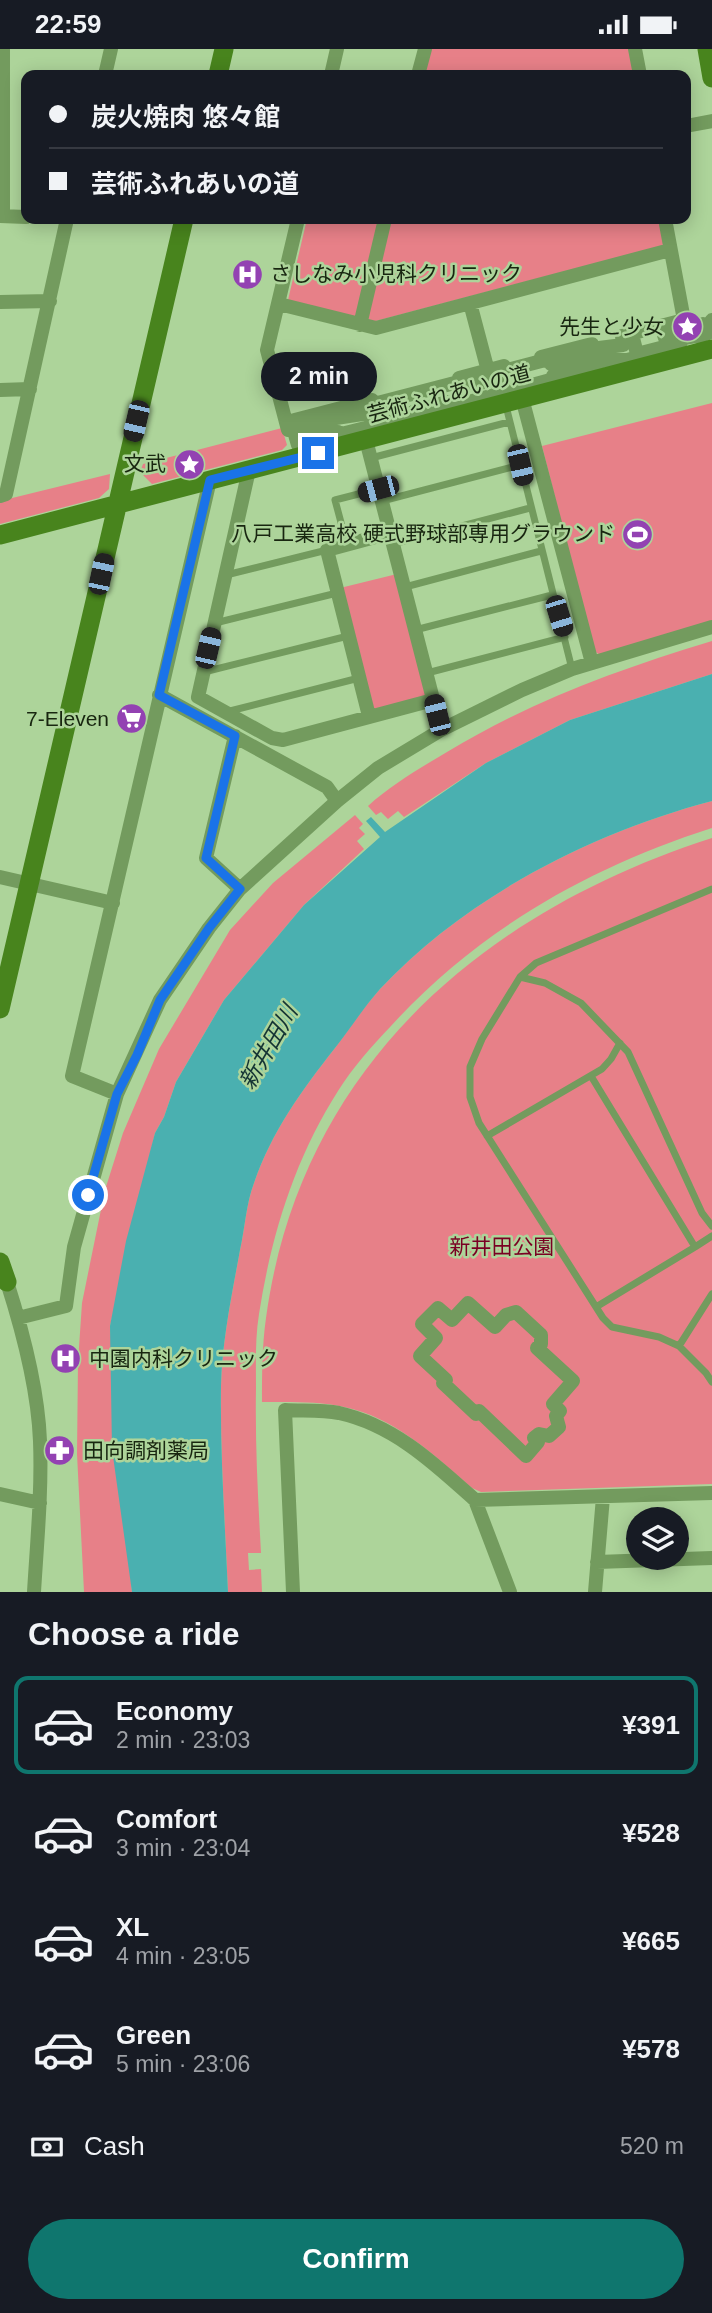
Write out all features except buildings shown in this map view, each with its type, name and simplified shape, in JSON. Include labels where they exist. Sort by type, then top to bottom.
[{"type":"street","points":[[4,49],[1,216],[21,217]]},
{"type":"street","points":[[106,70],[111,49]]},
{"type":"street","points":[[219,70],[224,49]]},
{"type":"street","points":[[332,70],[337,49]]},
{"type":"street","points":[[419,70],[425,49]]},
{"type":"street","points":[[635,49],[639,70]]},
{"type":"street","points":[[707,49],[712,78]]},
{"type":"street","points":[[691,125],[712,121]]},
{"type":"street","points":[[0,496],[6,494],[66,224]]},
{"type":"street","points":[[0,1009],[183,224]]},
{"type":"street","points":[[294,459],[287,422],[267,350],[297,224]]},
{"type":"street","points":[[359,325],[383,224]]},
{"type":"street","points":[[287,422],[684,320],[666,224]]},
{"type":"street","points":[[279,304],[376,328],[670,250]]},
{"type":"street","points":[[0,302],[50,302]]},
{"type":"street","points":[[470,303],[488,370]]},
{"type":"street","points":[[712,320],[708,325],[680,327],[677,332],[664,335],[668,347],[638,354],[633,338],[622,340],[623,345],[599,348],[559,365],[551,364],[549,359],[536,362],[511,369],[486,382],[471,383],[470,379],[366,406],[369,414],[316,421],[294,431],[298,445],[314,435],[338,432],[341,434],[410,417],[413,412],[438,403],[447,402],[450,407],[554,379],[553,376],[597,362],[626,360],[677,347],[684,338],[695,335],[699,337],[712,331]]},
{"type":"street","name":"芸術ふれあいの道","points":[[0,535],[294,459],[368,449],[514,400],[712,349]]},
{"type":"street","points":[[0,390],[30,389]]},
{"type":"street","points":[[514,400],[592,663]]},
{"type":"street","points":[[368,449],[441,730]]},
{"type":"street","points":[[249,470],[198,697],[272,738],[283,740],[433,700]]},
{"type":"street","points":[[117,1094],[72,1076],[210,480]]},
{"type":"street","points":[[369,716],[327,550],[392,539]]},
{"type":"street","points":[[18,1318],[66,1306],[74,1247],[117,1094],[160,1000],[209,928],[240,889],[337,801],[378,768],[441,730],[522,689],[572,669],[712,627]]},
{"type":"street","points":[[159,695],[327,787],[337,801]]},
{"type":"street","points":[[235,736],[206,858],[240,889]]},
{"type":"street","points":[[0,877],[113,903]]},
{"type":"street","points":[[0,1262],[18,1318],[40,1438],[40,1503],[34,1592]]},
{"type":"street","points":[[468,1303],[495,1327],[506,1315],[516,1312],[541,1335],[541,1344],[537,1348],[573,1381],[553,1403],[560,1411],[556,1416],[559,1427],[549,1436],[538,1434],[534,1438],[538,1442],[526,1456],[479,1411],[476,1414],[443,1383],[446,1380],[420,1356],[436,1338],[422,1324],[438,1308],[452,1320],[468,1303]]},
{"type":"street","points":[[293,1592],[285,1410],[338,1413],[372,1423],[414,1448],[475,1500],[510,1592]]},
{"type":"street","points":[[475,1500],[712,1493]]},
{"type":"street","points":[[0,1494],[40,1503]]},
{"type":"street","points":[[595,1592],[603,1497]]},
{"type":"street","points":[[597,1562],[712,1558]]},
{"type":"lane","points":[[514,400],[509,422],[572,669]]},
{"type":"lane","points":[[368,449],[509,422]]},
{"type":"lane","points":[[347,545],[335,500],[380,495],[520,465]]},
{"type":"lane","points":[[392,539],[530,508]]},
{"type":"lane","points":[[226,575],[327,550]]},
{"type":"lane","points":[[405,587],[541,551]]},
{"type":"lane","points":[[214,623],[337,593]]},
{"type":"lane","points":[[415,630],[552,595]]},
{"type":"lane","points":[[202,673],[349,635]]},
{"type":"lane","points":[[426,674],[565,637]]},
{"type":"lane","points":[[225,712],[359,678]]},
{"type":"lane","points":[[712,889],[536,963],[520,977],[482,1039],[470,1067],[470,1097],[479,1123],[596,1307],[612,1327],[659,1337],[679,1346],[712,1382]]},
{"type":"lane","points":[[520,977],[545,983],[581,1003],[620,1043],[635,1064],[702,1213],[712,1226]]},
{"type":"lane","points":[[487,1136],[591,1076],[611,1059],[620,1043]]},
{"type":"lane","points":[[591,1076],[695,1247]]},
{"type":"lane","points":[[596,1307],[712,1236]]},
{"type":"lane","points":[[679,1346],[712,1294]]},
{"type":"green space","points":[[430,49],[631,49],[634,70],[425,70]]},
{"type":"green space","points":[[306,224],[378,224],[358,314],[352,318],[288,300]]},
{"type":"green space","points":[[389,224],[662,224],[665,243],[661,246],[372,322],[367,318]]},
{"type":"green space","name":"八戸工業高校 硬式野球部専用グラウンド","points":[[712,403],[712,622],[600,655],[594,651],[542,446]]},
{"type":"green space","points":[[282,428],[287,445],[282,450],[152,484],[140,472],[143,464]]},
{"type":"green space","points":[[110,474],[109,489],[99,498],[0,524],[0,501]]},
{"type":"green space","points":[[397,574],[429,696],[372,712],[340,588]]},
{"type":"green space","points":[[712,641],[712,674],[570,720],[486,763],[404,817],[398,811],[388,819],[381,812],[376,815],[368,806],[416,771],[511,717],[609,675]]},
{"type":"green space","points":[[712,801],[712,828],[623,862],[580,882],[499,931],[461,960],[384,1034],[356,1065],[338,1091],[309,1143],[287,1198],[270,1256],[259,1314],[256,1429],[261,1553],[248,1553],[249,1570],[261,1569],[262,1592],[228,1592],[221,1412],[225,1335],[251,1191],[261,1164],[289,1112],[380,989],[451,925],[491,898],[576,850],[667,814]]},
{"type":"green space","points":[[355,815],[363,824],[359,828],[365,834],[357,841],[364,849],[304,905],[224,1000],[176,1082],[164,1117],[155,1133],[110,1326],[132,1592],[84,1592],[77,1454],[82,1303],[105,1190],[123,1133],[159,1049],[230,930],[273,883]]},
{"type":"green space","name":"新井田公園","points":[[712,838],[712,1484],[481,1492],[472,1488],[413,1439],[380,1419],[344,1407],[324,1404],[262,1402],[266,1318],[285,1229],[318,1148],[361,1076],[416,1012],[479,956],[550,909],[628,870]]},
{"type":"water","name":"新井田川","points":[[712,674],[712,801],[667,814],[576,850],[491,898],[451,925],[380,989],[289,1112],[261,1164],[251,1191],[225,1335],[221,1412],[228,1592],[132,1592],[112,1449],[110,1326],[126,1241],[155,1133],[164,1117],[176,1082],[224,1000],[304,905],[380,837],[366,821],[371,817],[385,832],[486,763],[570,720]]},
{"type":"place","name":"さしなみ小児科クリニック","points":[[247,274]]},
{"type":"place","name":"先生と少女","points":[[687,327]]},
{"type":"place","name":"文武","points":[[189,464]]},
{"type":"place","name":"八戸工業高校 硬式野球部専用グラウンド","points":[[638,534]]},
{"type":"place","name":"7-Eleven","points":[[132,719]]},
{"type":"place","name":"中園内科クリニック","points":[[66,1359]]},
{"type":"place","name":"田向調剤薬局","points":[[60,1451]]},
{"type":"route","points":[[88,1195],[117,1094],[160,1000],[209,928],[240,889],[206,858],[235,736],[159,695],[210,480],[318,453]]}]
